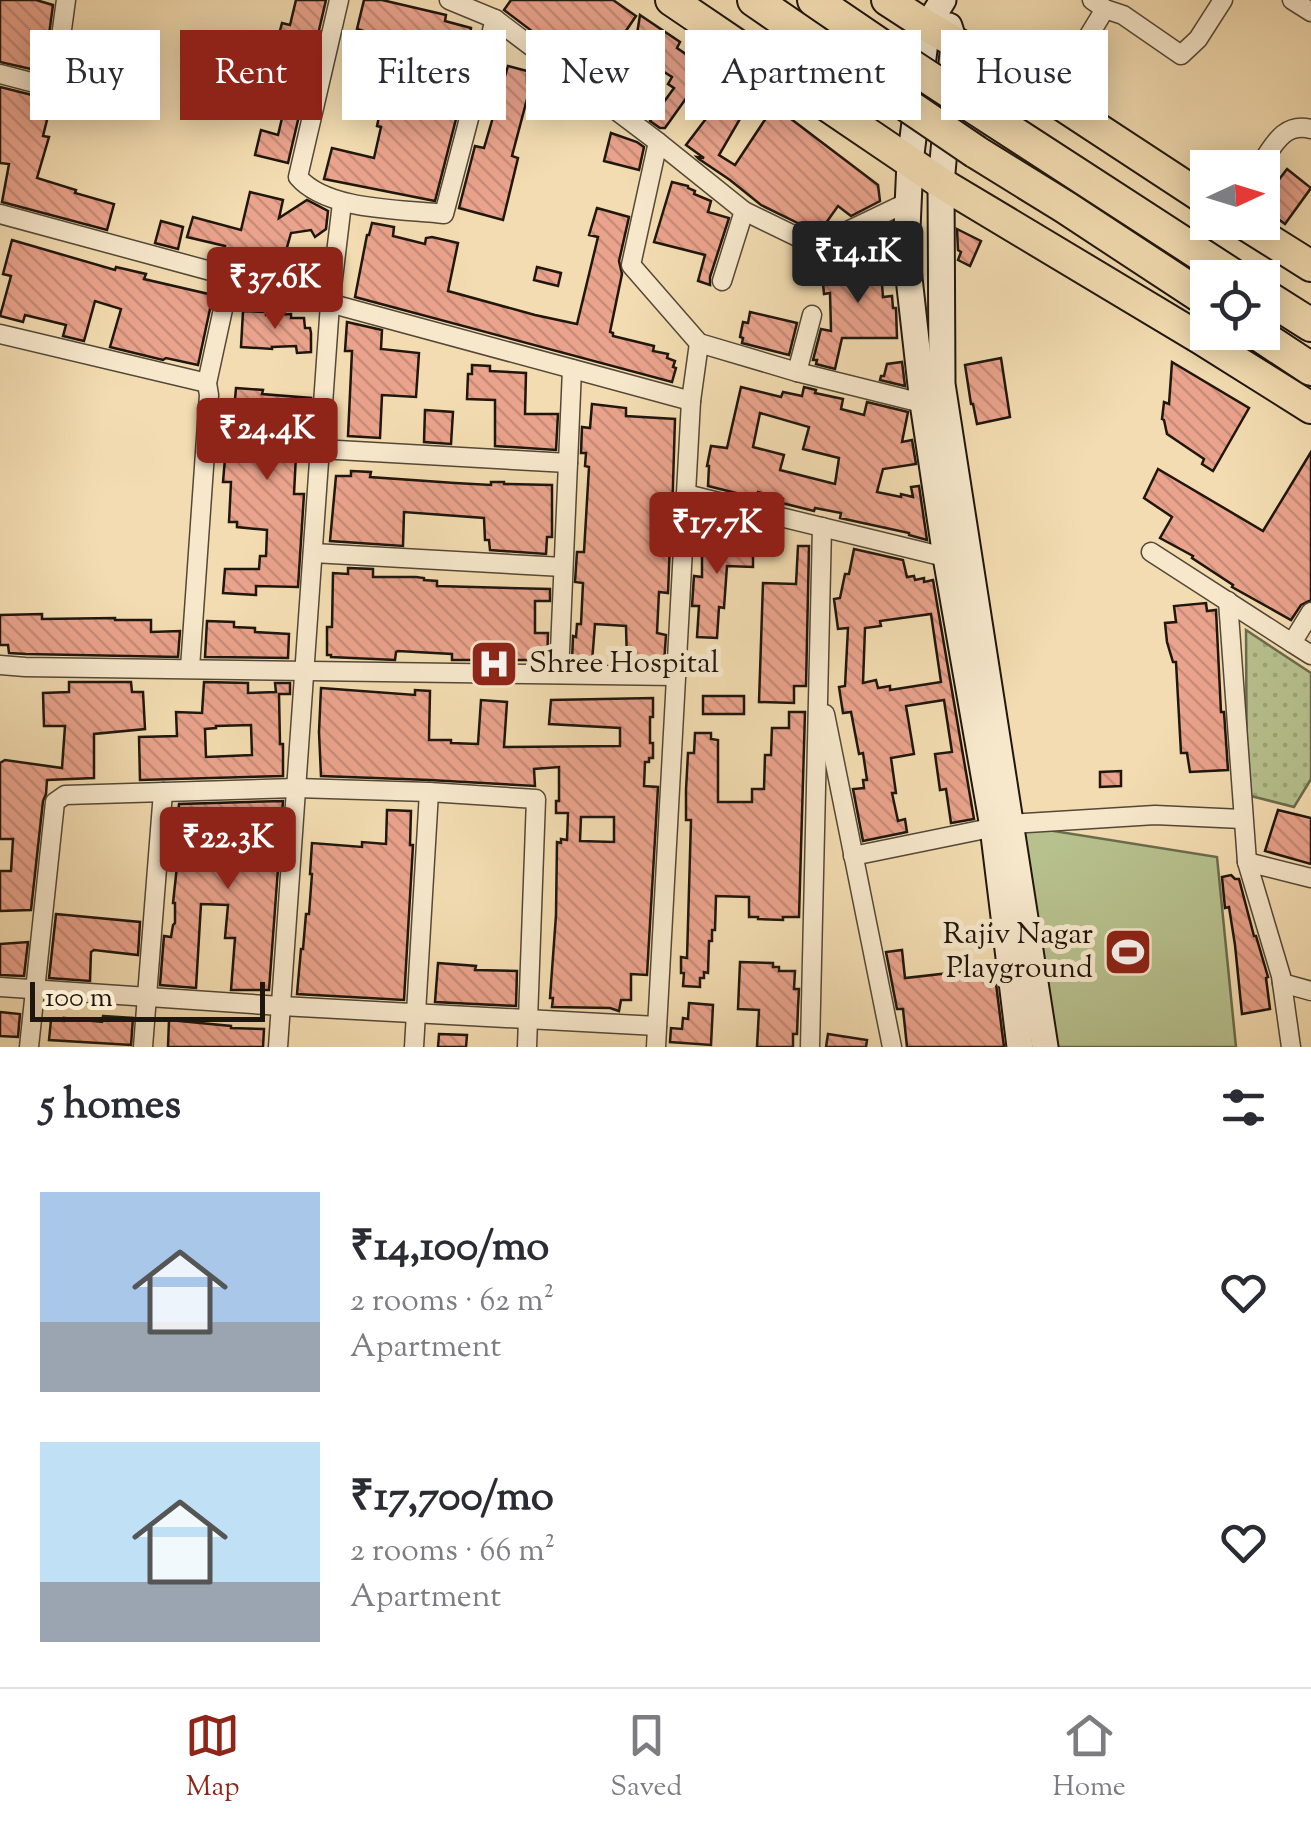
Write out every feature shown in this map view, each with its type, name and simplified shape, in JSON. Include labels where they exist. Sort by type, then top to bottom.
[{"type":"highway","points":[[754,0],[976,152],[1190,289]]},
{"type":"highway","points":[[814,0],[1209,260]]},
{"type":"highway","points":[[1280,305],[1311,324]]},
{"type":"highway","points":[[1280,349],[1311,369]]},
{"type":"main road","points":[[671,0],[941,182],[1311,408]]},
{"type":"main road","points":[[887,0],[937,9]]},
{"type":"main road","points":[[1084,120],[1190,190]]},
{"type":"main road","points":[[1269,240],[1311,266]]},
{"type":"street","points":[[0,74],[54,88],[66,0]]},
{"type":"street","points":[[339,0],[298,176],[305,185],[342,203],[444,214],[496,19]]},
{"type":"street","points":[[449,0],[496,19],[744,212],[816,246],[908,202]]},
{"type":"street","points":[[1086,30],[1099,4],[1123,15],[1181,55],[1198,39],[1223,0]]},
{"type":"street","points":[[1292,0],[1311,12]]},
{"type":"street","points":[[937,9],[910,162],[906,250],[1001,826],[1044,1047]]},
{"type":"street","points":[[934,406],[942,384],[941,182],[947,120]]},
{"type":"street","points":[[1272,150],[1286,131],[1298,126],[1311,129]]},
{"type":"street","points":[[658,142],[632,265],[699,343],[934,406]]},
{"type":"street","points":[[278,1047],[330,304],[342,203]]},
{"type":"street","points":[[722,281],[744,212]]},
{"type":"street","points":[[0,214],[691,402]]},
{"type":"street","points":[[190,668],[207,383],[230,276]]},
{"type":"street","points":[[797,372],[812,315]]},
{"type":"street","points":[[0,334],[207,383]]},
{"type":"street","points":[[0,987],[528,1019],[658,1041],[691,402],[699,343]]},
{"type":"street","points":[[559,674],[572,369]]},
{"type":"street","points":[[320,449],[568,463]]},
{"type":"street","points":[[686,494],[958,560]]},
{"type":"street","points":[[810,1047],[822,527]]},
{"type":"street","points":[[1151,552],[1311,655]]},
{"type":"street","points":[[313,553],[563,567]]},
{"type":"street","points":[[1228,601],[1247,862],[1282,984],[1291,1047]]},
{"type":"street","points":[[1292,643],[1311,612]]},
{"type":"street","points":[[0,664],[676,676]]},
{"type":"street","points":[[818,679],[892,1047]]},
{"type":"street","points":[[29,1047],[54,802],[66,796],[296,788],[536,799],[527,1047]]},
{"type":"street","points":[[144,1047],[163,792]]},
{"type":"street","points":[[414,1047],[430,792]]},
{"type":"street","points":[[854,856],[1001,826],[1156,816],[1242,819]]},
{"type":"street","points":[[1001,826],[1020,1047]]},
{"type":"street","points":[[1247,862],[1311,878]]},
{"type":"street","points":[[1282,984],[1311,991]]},
{"type":"green space","points":[[1246,630],[1311,673],[1311,779],[1294,807],[1247,795]]},
{"type":"green space","name":"Rajiv Nagar Playground","points":[[1010,824],[1217,857],[1236,1047],[1045,1047]]},
{"type":"building","points":[[0,0],[36,0],[53,5],[50,30],[30,30],[30,69],[0,62]]},
{"type":"building","points":[[296,0],[326,0],[319,30],[280,30],[282,23],[290,25]]},
{"type":"building","points":[[364,0],[382,0],[446,15],[445,21],[471,28],[471,30],[357,29]]},
{"type":"building","points":[[511,0],[613,0],[636,16],[627,30],[530,30],[504,10]]},
{"type":"building","points":[[640,15],[662,30],[638,30]]},
{"type":"building","points":[[665,32],[680,42],[677,48],[685,53],[685,100],[665,128],[660,128],[650,121],[665,120],[665,100],[674,88],[668,84],[672,77],[665,73]]},
{"type":"building","points":[[508,66],[526,71],[526,103],[512,156],[518,158],[503,220],[459,208],[475,146],[484,148],[492,120],[506,120]]},
{"type":"building","points":[[0,87],[30,94],[30,120],[47,120],[43,136],[49,137],[37,178],[114,204],[107,230],[2,202],[9,164],[0,163]]},
{"type":"building","points":[[282,120],[298,120],[288,163],[255,155],[261,130],[278,135]]},
{"type":"building","points":[[378,120],[456,120],[435,201],[324,179],[332,148],[374,158],[381,127],[377,126]]},
{"type":"building","points":[[705,120],[739,120],[719,155],[735,165],[765,120],[792,120],[878,185],[880,201],[851,216],[838,206],[816,232],[761,205],[686,145]]},
{"type":"building","points":[[611,133],[644,147],[639,170],[604,161]]},
{"type":"building","points":[[1287,169],[1311,188],[1285,224],[1280,220],[1280,178]]},
{"type":"building","points":[[672,182],[688,186],[694,194],[711,201],[708,212],[729,218],[710,285],[698,281],[705,255],[654,242]]},
{"type":"building","points":[[250,192],[283,200],[279,218],[307,200],[328,211],[326,229],[315,237],[311,230],[291,233],[279,276],[221,261],[225,246],[187,237],[193,217],[241,230]]},
{"type":"building","points":[[597,208],[629,217],[610,332],[668,354],[676,368],[672,382],[355,297],[372,223],[394,227],[393,236],[425,244],[426,238],[432,237],[458,243],[448,291],[577,324],[598,237],[589,235]]},
{"type":"building","points":[[161,221],[183,227],[178,249],[155,243]]},
{"type":"building","points":[[957,229],[981,241],[970,266],[958,260],[961,252]]},
{"type":"building","points":[[12,240],[213,295],[198,365],[110,347],[121,309],[95,301],[84,341],[63,336],[66,325],[25,315],[23,322],[0,316],[11,276],[3,274]]},
{"type":"building","points":[[890,244],[892,271],[881,272],[883,297],[892,296],[896,308],[897,338],[842,338],[835,369],[816,364],[817,360],[813,360],[821,329],[831,331],[830,293],[824,294],[823,283],[838,272],[865,270],[863,251]]},
{"type":"building","points":[[537,267],[561,273],[558,286],[534,280]]},
{"type":"building","points":[[243,311],[304,318],[305,328],[310,328],[311,352],[297,353],[296,346],[241,347]]},
{"type":"building","points":[[750,312],[797,323],[789,355],[742,343],[743,322],[748,323]]},
{"type":"building","points":[[347,322],[382,330],[381,349],[419,353],[416,397],[382,395],[380,438],[348,436],[352,351],[345,351]]},
{"type":"building","points":[[1001,358],[1010,417],[977,424],[965,365]]},
{"type":"building","points":[[902,362],[905,386],[880,380],[887,364]]},
{"type":"building","points":[[1172,362],[1249,408],[1213,471],[1202,464],[1204,459],[1167,434],[1162,419],[1164,402],[1169,404]]},
{"type":"building","points":[[472,365],[490,366],[490,371],[526,373],[525,414],[558,414],[556,450],[495,446],[495,400],[467,399]]},
{"type":"building","points":[[741,387],[781,397],[783,392],[802,396],[804,387],[843,399],[841,409],[864,415],[867,402],[908,412],[902,442],[912,440],[916,464],[883,469],[877,492],[913,497],[911,487],[919,486],[927,540],[840,518],[841,513],[782,503],[783,499],[758,492],[756,498],[708,486],[711,446],[727,448]],"holes":[[[760,413],[809,427],[803,449],[839,458],[835,484],[780,470],[784,455],[753,447]]]},
{"type":"building","points":[[236,388],[311,398],[307,456],[296,455],[294,494],[304,494],[298,587],[256,586],[256,595],[223,593],[225,569],[259,569],[260,556],[266,556],[267,530],[237,527],[237,522],[229,522],[231,482],[223,482],[226,447],[222,447],[224,421],[233,422]]},
{"type":"building","points":[[592,404],[626,408],[626,416],[675,419],[672,517],[668,516],[666,542],[670,542],[668,593],[659,592],[657,633],[666,635],[664,663],[627,663],[626,626],[595,624],[592,662],[572,662],[573,636],[576,637],[577,624],[581,624],[583,583],[575,582],[577,552],[584,552],[589,467],[585,466],[586,453],[581,453],[582,427],[590,428]]},
{"type":"building","points":[[425,410],[453,412],[451,444],[424,442]]},
{"type":"building","points":[[1311,452],[1311,600],[1301,605],[1291,620],[1232,587],[1193,556],[1160,538],[1172,517],[1144,498],[1158,469],[1263,531]]},
{"type":"building","points":[[351,471],[371,472],[370,477],[455,483],[552,485],[552,537],[547,537],[546,554],[490,550],[489,540],[485,540],[484,518],[404,512],[403,546],[330,541],[336,476],[351,476]]},
{"type":"building","points":[[702,532],[722,532],[742,537],[742,541],[753,541],[753,567],[727,566],[717,638],[697,637],[699,606],[692,606],[694,576],[702,577]]},
{"type":"building","points":[[798,546],[809,546],[806,686],[794,686],[794,703],[759,702],[763,583],[796,584]]},
{"type":"building","points":[[854,549],[903,560],[907,577],[924,578],[924,582],[933,580],[974,819],[951,823],[946,789],[940,790],[935,754],[952,752],[944,700],[906,706],[914,754],[891,758],[898,821],[905,819],[907,832],[863,841],[853,789],[864,788],[863,780],[867,780],[851,712],[843,713],[839,687],[845,686],[848,628],[838,629],[834,599],[840,598],[845,574],[849,574]],"holes":[[[931,614],[941,682],[890,690],[890,686],[878,688],[876,680],[863,683],[865,628],[881,626],[880,621]]]},
{"type":"building","points":[[348,568],[373,569],[373,577],[424,578],[437,581],[437,586],[550,589],[550,601],[535,601],[535,633],[548,633],[547,662],[452,660],[452,654],[398,651],[395,660],[331,657],[327,655],[327,627],[332,627],[333,573],[348,574]]},
{"type":"building","points":[[1206,603],[1207,611],[1216,610],[1228,770],[1190,772],[1187,753],[1181,753],[1176,662],[1167,642],[1165,623],[1176,622],[1174,606]]},
{"type":"building","points":[[42,614],[42,619],[151,620],[151,632],[180,631],[178,657],[9,653],[8,645],[0,645],[0,615]]},
{"type":"building","points":[[207,621],[234,622],[234,627],[255,628],[255,632],[289,634],[288,658],[205,657]]},
{"type":"building","points":[[69,682],[131,682],[132,692],[143,692],[145,729],[94,734],[94,778],[47,780],[31,910],[0,911],[0,871],[11,871],[13,839],[0,839],[0,763],[5,760],[62,768],[65,726],[44,726],[43,693],[69,692]]},
{"type":"building","points":[[204,682],[248,683],[248,693],[276,692],[275,683],[290,683],[290,694],[279,694],[283,776],[140,780],[139,737],[177,736],[176,712],[202,713]],"holes":[[[251,725],[252,755],[206,757],[205,729]]]},
{"type":"building","points":[[321,688],[415,695],[415,690],[430,691],[429,740],[478,744],[481,700],[507,702],[504,747],[620,746],[620,728],[549,724],[551,700],[653,698],[653,758],[645,762],[644,786],[658,787],[647,975],[631,974],[631,1000],[621,1000],[619,1011],[552,1007],[557,842],[567,840],[568,813],[556,813],[559,767],[534,769],[535,786],[321,776]],"holes":[[[581,817],[614,817],[614,842],[580,841]]]},
{"type":"building","points":[[703,696],[744,696],[744,714],[703,714]]},
{"type":"building","points":[[789,712],[805,712],[799,917],[749,917],[749,897],[716,896],[708,973],[700,978],[700,987],[683,986],[681,957],[687,958],[691,820],[686,820],[686,790],[688,753],[694,753],[695,733],[711,733],[711,739],[718,740],[718,802],[752,802],[752,789],[764,789],[765,755],[771,755],[772,728],[789,728]]},
{"type":"building","points":[[1121,771],[1121,786],[1100,787],[1100,772]]},
{"type":"building","points":[[283,801],[269,990],[231,990],[235,938],[225,938],[228,905],[201,904],[196,988],[160,985],[164,936],[171,937],[175,923],[177,866],[225,868],[226,832],[173,833],[179,804]]},
{"type":"building","points":[[387,810],[411,811],[413,845],[404,1000],[297,994],[309,914],[312,843],[362,847],[362,842],[386,844]]},
{"type":"building","points":[[1278,810],[1311,818],[1311,864],[1265,851]]},
{"type":"building","points":[[1231,875],[1239,879],[1268,977],[1270,1009],[1242,1014],[1235,945],[1222,877]]},
{"type":"building","points":[[56,914],[140,922],[138,955],[94,950],[90,981],[49,978]]},
{"type":"building","points":[[28,942],[24,976],[0,975],[0,944]]},
{"type":"building","points":[[902,950],[905,978],[994,968],[1004,1047],[907,1047],[903,1009],[897,1009],[886,952]]},
{"type":"building","points":[[740,962],[773,963],[779,971],[795,971],[794,989],[799,989],[793,1047],[757,1047],[759,1010],[738,1009]]},
{"type":"building","points":[[438,963],[476,966],[475,970],[517,971],[516,1006],[435,1002]]},
{"type":"building","points":[[689,1003],[713,1005],[711,1045],[670,1042],[671,1028],[682,1029],[683,1018],[688,1019]]},
{"type":"building","points":[[0,1012],[20,1014],[18,1037],[0,1036]]},
{"type":"building","points":[[103,1016],[133,1018],[131,1045],[49,1040],[51,1020],[102,1022]]},
{"type":"building","points":[[169,1020],[264,1029],[263,1047],[168,1047]]},
{"type":"building","points":[[439,1034],[467,1035],[466,1047],[438,1047]]},
{"type":"building","points":[[828,1034],[867,1040],[866,1047],[826,1047]]},
{"type":"place","name":"Shree Hospital","points":[[494,664]]},
{"type":"place","name":"Rajiv Nagar Playground","points":[[1128,952]]}]
